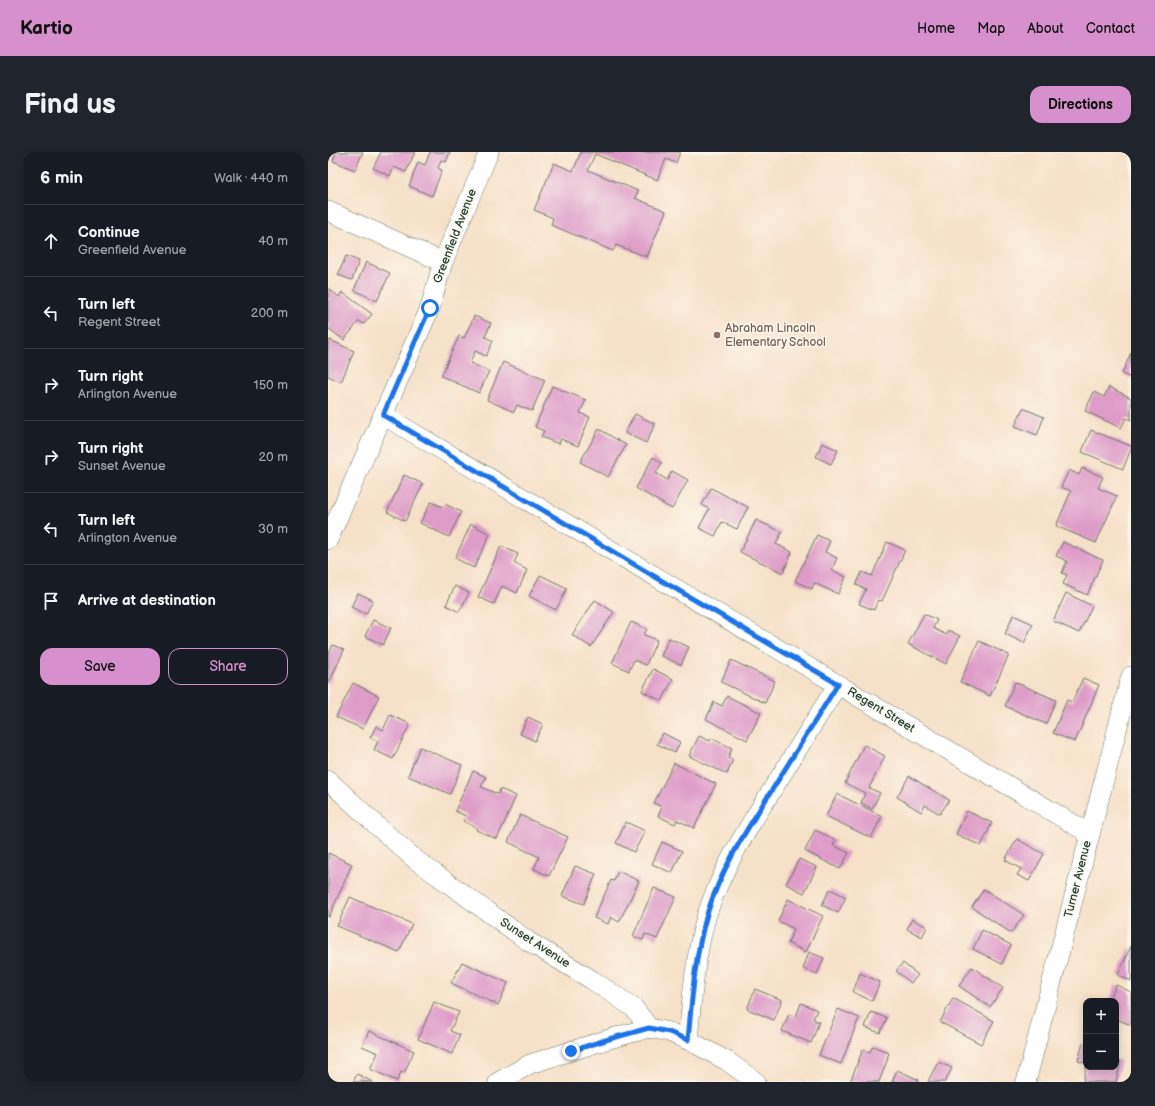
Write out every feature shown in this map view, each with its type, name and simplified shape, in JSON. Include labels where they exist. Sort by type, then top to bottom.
[{"type":"street","name":"Greenfield Avenue","points":[[328,540],[430,308],[443,262],[489,152]]},
{"type":"street","points":[[328,211],[443,262]]},
{"type":"street","name":"Regent Street","points":[[383,415],[1090,834]]},
{"type":"street","name":"Turner Avenue","points":[[1026,1082],[1131,676]]},
{"type":"street","points":[[688,1040],[693,981],[701,936],[708,912],[724,873],[750,824],[838,684]]},
{"type":"street","name":"Sunset Avenue","points":[[328,780],[416,860],[528,941],[592,980],[634,1008],[649,1028]]},
{"type":"street","points":[[498,1082],[530,1064],[649,1028],[669,1032],[688,1040],[726,1061],[756,1082]]},
{"type":"building","points":[[336,152],[363,152],[355,170],[333,161]]},
{"type":"building","points":[[381,152],[415,152],[406,172],[394,167],[390,176],[373,168]]},
{"type":"building","points":[[430,152],[450,152],[446,162],[441,160],[438,168],[442,170],[432,196],[409,186],[418,162],[425,165]]},
{"type":"building","points":[[581,152],[680,152],[676,163],[666,159],[657,180],[595,154],[588,170],[638,191],[635,198],[666,211],[647,257],[616,245],[613,251],[551,225],[553,218],[534,210],[554,163],[573,171]]},
{"type":"building","points":[[346,256],[359,261],[352,280],[338,275]]},
{"type":"building","points":[[366,262],[390,273],[377,301],[354,290]]},
{"type":"building","points":[[328,288],[339,297],[342,292],[372,314],[364,324],[359,321],[344,340],[328,328]]},
{"type":"building","points":[[474,316],[491,323],[485,337],[493,341],[486,356],[475,351],[470,363],[489,371],[479,393],[441,376],[459,336],[464,338]]},
{"type":"building","points":[[330,340],[354,351],[341,382],[328,376],[328,344]]},
{"type":"building","points":[[1131,352],[1131,378],[1122,374]]},
{"type":"building","points":[[503,362],[545,380],[532,411],[517,405],[514,412],[487,400]]},
{"type":"building","points":[[552,386],[586,400],[580,413],[590,417],[578,446],[561,439],[559,444],[541,437],[544,431],[535,427]]},
{"type":"building","points":[[1109,387],[1131,398],[1131,420],[1126,418],[1121,428],[1085,411],[1094,392],[1104,397]]},
{"type":"building","points":[[1023,408],[1044,417],[1037,435],[1015,426]]},
{"type":"building","points":[[635,414],[655,424],[646,443],[625,433]]},
{"type":"building","points":[[599,429],[626,445],[608,477],[580,462]]},
{"type":"building","points":[[1091,430],[1131,446],[1123,469],[1082,452]]},
{"type":"building","points":[[822,443],[838,450],[831,464],[816,457]]},
{"type":"building","points":[[653,457],[662,463],[656,473],[667,480],[672,471],[688,480],[672,509],[636,488]]},
{"type":"building","points":[[1082,468],[1103,477],[1098,488],[1117,496],[1096,543],[1056,526],[1071,491],[1061,487],[1069,470],[1079,475]]},
{"type":"building","points":[[404,475],[423,484],[405,521],[387,512]]},
{"type":"building","points":[[711,488],[748,507],[737,529],[722,522],[715,536],[699,528],[709,509],[702,505]]},
{"type":"building","points":[[431,502],[443,507],[445,504],[461,512],[449,537],[420,523]]},
{"type":"building","points":[[756,520],[782,532],[776,544],[792,552],[783,573],[740,552]]},
{"type":"building","points":[[471,524],[490,534],[474,568],[455,558]]},
{"type":"building","points":[[817,535],[830,541],[825,552],[837,558],[832,570],[846,577],[838,594],[814,583],[812,589],[795,581]]},
{"type":"building","points":[[887,542],[905,550],[882,601],[878,600],[874,610],[859,604],[866,589],[856,585],[862,572],[872,576]]},
{"type":"building","points":[[1063,542],[1103,560],[1087,595],[1063,584],[1067,575],[1062,573],[1067,561],[1056,556]]},
{"type":"building","points":[[501,546],[518,554],[514,563],[527,570],[517,593],[502,586],[494,604],[478,597]]},
{"type":"building","points":[[540,575],[567,588],[556,610],[529,596]]},
{"type":"building","points":[[455,586],[469,593],[459,612],[446,605]]},
{"type":"building","points":[[358,593],[373,600],[366,614],[351,607]]},
{"type":"building","points":[[1066,593],[1092,606],[1079,633],[1053,621]]},
{"type":"building","points":[[595,600],[614,612],[591,647],[572,635]]},
{"type":"building","points":[[924,614],[937,620],[933,628],[946,635],[948,630],[960,636],[946,664],[908,644]]},
{"type":"building","points":[[1013,615],[1033,624],[1024,643],[1005,634]]},
{"type":"building","points":[[373,620],[391,628],[383,645],[365,636]]},
{"type":"building","points":[[631,622],[647,629],[644,635],[657,640],[646,665],[634,660],[629,671],[612,663]]},
{"type":"building","points":[[669,638],[689,647],[681,665],[661,656]]},
{"type":"building","points":[[979,641],[1009,655],[990,696],[960,682]]},
{"type":"building","points":[[333,645],[344,650],[328,685],[328,655]]},
{"type":"building","points":[[731,660],[775,681],[765,703],[721,682]]},
{"type":"building","points":[[653,669],[673,679],[662,701],[642,691]]},
{"type":"building","points":[[1083,678],[1099,685],[1075,742],[1053,733],[1067,700],[1072,702]]},
{"type":"building","points":[[1015,682],[1056,700],[1046,724],[1005,706]]},
{"type":"building","points":[[353,683],[379,696],[363,729],[336,717]]},
{"type":"building","points":[[727,696],[761,713],[747,740],[706,719],[714,702],[722,706]]},
{"type":"building","points":[[390,715],[410,724],[393,759],[374,750],[378,741],[370,738],[376,726],[383,730]]},
{"type":"building","points":[[528,717],[543,724],[535,741],[520,734]]},
{"type":"building","points":[[663,733],[680,742],[675,753],[657,744]]},
{"type":"building","points":[[699,736],[710,741],[711,738],[732,748],[728,758],[733,760],[727,774],[689,756]]},
{"type":"building","points":[[864,745],[885,756],[869,788],[880,793],[872,809],[861,803],[865,793],[845,783]]},
{"type":"building","points":[[420,747],[462,765],[450,794],[408,776]]},
{"type":"building","points":[[674,763],[716,784],[694,828],[677,820],[675,824],[658,816],[662,807],[654,803]]},
{"type":"building","points":[[473,771],[486,777],[481,787],[498,794],[500,789],[516,796],[497,839],[476,830],[477,828],[463,821],[466,816],[455,811]]},
{"type":"building","points":[[909,776],[949,800],[940,814],[925,805],[921,812],[897,797]]},
{"type":"building","points":[[837,794],[882,816],[871,838],[826,816]]},
{"type":"building","points":[[967,811],[992,823],[981,846],[956,834]]},
{"type":"building","points":[[520,815],[568,837],[549,876],[534,869],[539,857],[508,842]]},
{"type":"building","points":[[626,822],[645,831],[634,852],[616,843]]},
{"type":"building","points":[[815,830],[836,840],[833,845],[849,853],[840,869],[805,851]]},
{"type":"building","points":[[1017,839],[1044,854],[1029,881],[1017,875],[1021,869],[1005,860]]},
{"type":"building","points":[[662,842],[682,851],[672,873],[652,864]]},
{"type":"building","points":[[328,853],[352,864],[329,917],[328,917]]},
{"type":"building","points":[[799,859],[817,867],[804,893],[786,884]]},
{"type":"building","points":[[575,866],[596,874],[584,904],[562,896]]},
{"type":"building","points":[[618,871],[639,881],[619,922],[611,917],[608,924],[594,918],[611,880],[614,881]]},
{"type":"building","points":[[654,888],[676,897],[657,939],[645,934],[643,940],[633,936]]},
{"type":"building","points":[[830,889],[846,897],[838,913],[822,905]]},
{"type":"building","points":[[984,889],[1024,915],[1011,933],[972,907]]},
{"type":"building","points":[[350,897],[412,924],[399,952],[337,926]]},
{"type":"building","points":[[788,899],[823,916],[806,952],[788,943],[794,929],[778,921]]},
{"type":"building","points":[[912,919],[927,927],[922,937],[907,929]]},
{"type":"building","points":[[982,930],[1011,945],[1002,964],[973,949]]},
{"type":"building","points":[[1131,946],[1131,981],[1118,975]]},
{"type":"building","points":[[809,952],[824,958],[817,974],[803,969]]},
{"type":"building","points":[[462,962],[508,983],[498,1005],[451,983]]},
{"type":"building","points":[[903,963],[918,975],[911,983],[896,971]]},
{"type":"building","points":[[972,967],[1003,988],[990,1007],[959,986]]},
{"type":"building","points":[[860,973],[880,982],[872,1001],[853,992]]},
{"type":"building","points":[[1116,985],[1131,992],[1131,1025],[1119,1020],[1119,998],[1110,998]]},
{"type":"building","points":[[755,989],[782,1000],[774,1020],[747,1009]]},
{"type":"building","points":[[953,998],[994,1021],[981,1044],[940,1022]]},
{"type":"building","points":[[434,1002],[459,1012],[450,1031],[460,1035],[452,1054],[418,1039]]},
{"type":"building","points":[[801,1003],[817,1010],[813,1019],[819,1022],[811,1043],[782,1031],[789,1014],[796,1017]]},
{"type":"building","points":[[838,1009],[859,1018],[841,1064],[819,1055]]},
{"type":"building","points":[[871,1012],[887,1018],[880,1033],[865,1027]]},
{"type":"building","points":[[369,1031],[414,1051],[404,1073],[401,1072],[397,1081],[370,1069],[378,1053],[362,1046]]},
{"type":"building","points":[[1083,1043],[1083,1062],[1078,1061]]},
{"type":"building","points":[[873,1046],[889,1053],[879,1082],[850,1082],[863,1049],[870,1052]]},
{"type":"building","points":[[938,1062],[952,1068],[945,1082],[928,1081]]},
{"type":"building","points":[[897,1070],[919,1080],[918,1082],[892,1082]]},
{"type":"building","points":[[1085,1070],[1119,1070],[1116,1082],[1083,1082]]},
{"type":"building","points":[[357,1074],[373,1082],[353,1082]]},
{"type":"place","name":"Abraham Lincoln Elementary School","points":[[717,335]]},
{"type":"route","points":[[430,308],[383,415],[838,684],[750,824],[724,873],[708,912],[701,936],[693,981],[688,1040],[669,1032],[649,1028],[571,1051]]}]
